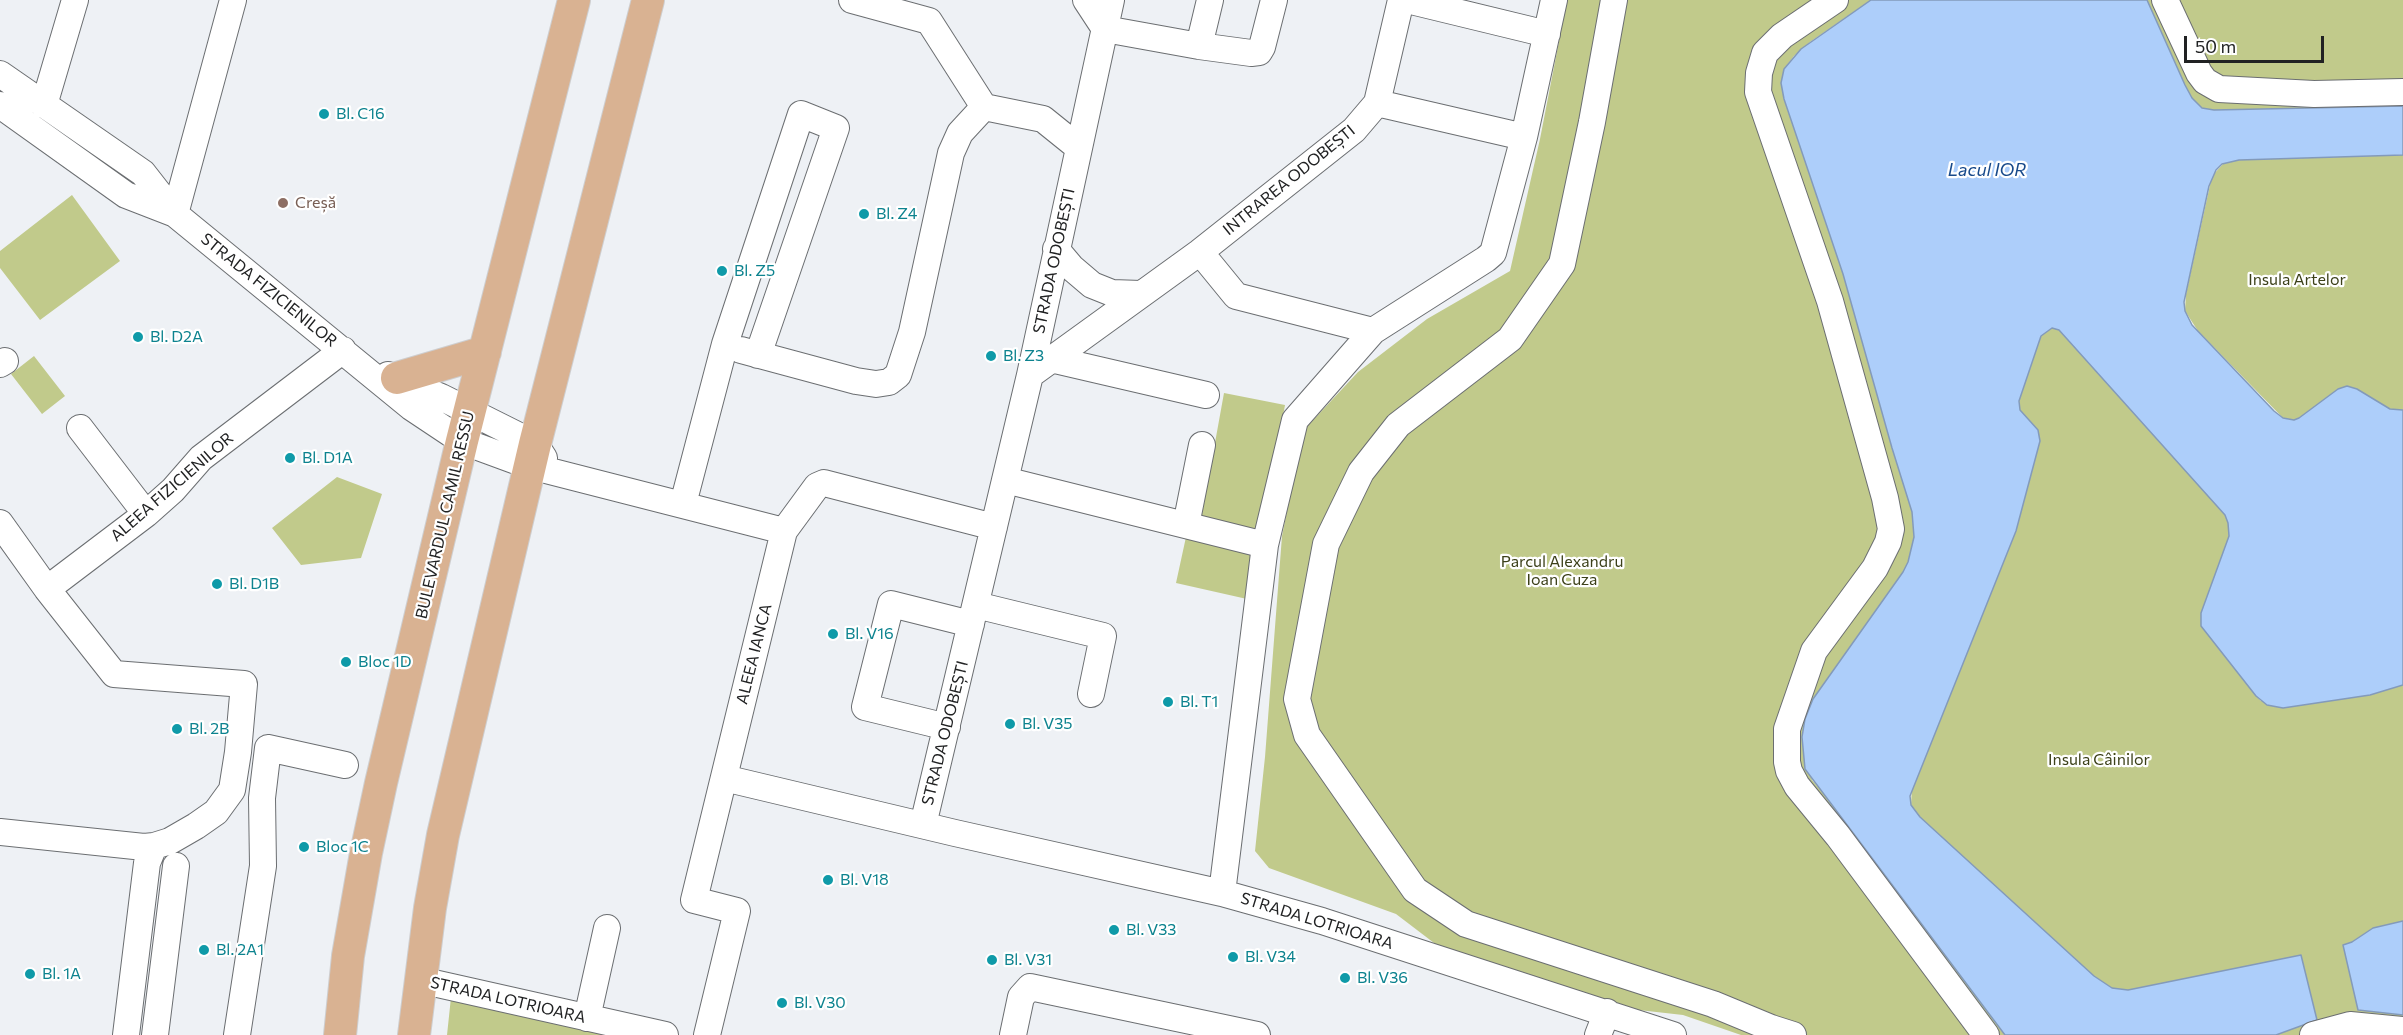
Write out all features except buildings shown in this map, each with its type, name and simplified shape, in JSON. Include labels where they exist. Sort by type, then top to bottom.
[{"type":"main road","name":"BULEVARDUL CAMIL RESSU","points":[[340,1035],[348,956],[366,853],[466,426],[573,0]]},
{"type":"main road","points":[[414,1035],[420,980],[443,835],[540,461],[648,0]]},
{"type":"main road","points":[[397,378],[485,352]]},
{"type":"street","points":[[44,105],[75,0]]},
{"type":"street","points":[[175,214],[233,0]]},
{"type":"street","points":[[852,0],[929,21],[984,107],[1043,119],[1079,148]]},
{"type":"street","points":[[1086,0],[1105,29],[1199,46],[1258,52],[1262,47],[1274,0]]},
{"type":"street","name":"STRADA ODOBEȘTI","points":[[923,825],[1030,375],[1111,0]]},
{"type":"street","points":[[1199,46],[1210,0]]},
{"type":"street","name":"INTRAREA ODOBEȘTI","points":[[1030,375],[1200,252],[1354,130],[1377,103],[1401,0]]},
{"type":"street","points":[[1407,0],[1547,33]]},
{"type":"street","points":[[1222,893],[1265,545],[1295,420],[1373,331],[1492,253],[1524,137],[1554,0]]},
{"type":"street","points":[[1614,0],[1592,122],[1562,264],[1510,339],[1398,425],[1361,472],[1326,544],[1297,699],[1306,735],[1415,890],[1466,924],[1713,1004],[1793,1035]]},
{"type":"street","points":[[1835,0],[1782,36],[1765,53],[1759,73],[1758,92],[1830,302],[1885,498],[1890,529],[1888,542],[1875,568],[1814,651],[1787,729],[1787,762],[1797,786],[1838,836],[1986,1035]]},
{"type":"street","points":[[2165,0],[2199,73],[2205,81],[2219,89],[2314,94],[2403,92]]},
{"type":"street","name":"STRADA FIZICIENILOR","points":[[0,74],[143,173],[175,214],[411,407],[466,426],[540,461]]},
{"type":"street","name":"STRADA FIZICIENILOR","points":[[23,90],[2,110],[126,195],[175,214]]},
{"type":"street","points":[[1377,103],[1524,137]]},
{"type":"street","points":[[725,344],[856,381],[876,384],[889,382],[898,375],[912,332],[951,153],[960,134],[984,107]]},
{"type":"street","points":[[683,504],[725,344],[801,114],[836,128],[758,355]]},
{"type":"street","points":[[1056,249],[1072,268],[1092,285],[1112,292],[1141,294]]},
{"type":"street","points":[[1200,252],[1236,296],[1373,331]]},
{"type":"street","name":"ALEEA FIZICIENILOR","points":[[47,589],[146,514],[173,490],[201,458],[343,350]]},
{"type":"street","points":[[1051,359],[1206,395]]},
{"type":"street","name":"STRADA FIZICIENILOR","points":[[364,367],[397,378],[466,426]]},
{"type":"street","points":[[80,428],[146,514]]},
{"type":"street","points":[[1186,525],[1202,446]]},
{"type":"street","points":[[540,461],[683,504],[784,531],[817,486],[824,483],[994,527]]},
{"type":"street","points":[[1005,480],[1265,545]]},
{"type":"street","points":[[0,523],[47,589],[114,674],[244,684],[232,790],[216,812],[170,841],[154,846],[0,832]]},
{"type":"street","name":"ALEEA IANCA","points":[[706,1035],[737,911],[694,900],[784,531]]},
{"type":"street","points":[[947,727],[865,707],[891,604],[974,614],[1103,636],[1091,694]]},
{"type":"street","points":[[237,1035],[263,866],[262,798],[268,748],[345,765]]},
{"type":"street","points":[[724,778],[923,825]]},
{"type":"street","name":"STRADA LOTRIOARA","points":[[923,825],[1222,893],[1322,921],[1603,1024],[1673,1035]]},
{"type":"street","points":[[126,1035],[147,863],[154,846]]},
{"type":"street","points":[[155,1035],[176,866]]},
{"type":"street","points":[[587,1018],[607,928]]},
{"type":"street","name":"STRADA LOTRIOARA","points":[[420,980],[653,1034]]},
{"type":"street","points":[[1012,1035],[1022,998],[1030,987],[1256,1035]]},
{"type":"street","points":[[2313,1035],[2350,1025],[2403,1030]]},
{"type":"green space","name":"Parcul Alexandru Ioan Cuza","points":[[1567,0],[1871,0],[1810,42],[1794,56],[1784,69],[1784,99],[1843,274],[1912,512],[1914,537],[1903,572],[1813,699],[1805,719],[1802,737],[1812,780],[2005,1035],[1741,1035],[1683,1015],[1621,1008],[1438,946],[1396,914],[1269,868],[1255,851],[1265,757],[1282,536],[1303,431],[1358,372],[1427,319],[1510,271],[1540,139]]},
{"type":"green space","points":[[2147,0],[2403,0],[2403,106],[2214,110],[2202,108],[2192,99]]},
{"type":"green space","name":"Insula Artelor","points":[[2403,155],[2403,410],[2390,409],[2338,389],[2299,418],[2294,420],[2283,418],[2198,331],[2185,311],[2186,294],[2212,176],[2223,164],[2239,160]]},
{"type":"green space","points":[[72,195],[120,261],[40,320],[0,268],[0,251]]},
{"type":"green space","name":"Insula Câinilor","points":[[2052,328],[2059,330],[2225,515],[2229,536],[2201,626],[2256,696],[2261,701],[2370,695],[2403,685],[2403,921],[2373,928],[2352,942],[2343,945],[2358,1010],[2403,1015],[2403,1035],[2276,1035],[2317,1020],[2112,988],[2094,976],[1920,817],[1911,805],[1912,787],[2016,531],[2040,441],[2038,430],[2020,410],[2019,401],[2041,336]]},
{"type":"green space","points":[[34,356],[65,396],[42,414],[11,374]]},
{"type":"green space","points":[[1224,393],[1285,405],[1262,532],[1201,520]]},
{"type":"green space","points":[[337,477],[382,494],[361,558],[301,565],[272,528]]},
{"type":"green space","points":[[1186,537],[1257,552],[1247,599],[1176,583]]},
{"type":"green space","points":[[452,988],[665,1035],[447,1035]]},
{"type":"water","name":"Lacul IOR","points":[[1871,0],[2147,0],[2185,85],[2192,98],[2202,108],[2214,110],[2403,106],[2403,155],[2239,160],[2222,164],[2216,170],[2209,186],[2184,302],[2185,311],[2192,325],[2283,418],[2294,420],[2299,418],[2338,389],[2347,386],[2357,389],[2390,409],[2403,410],[2403,685],[2370,695],[2283,708],[2267,705],[2256,696],[2201,626],[2201,613],[2229,536],[2225,515],[2059,330],[2052,328],[2041,336],[2019,401],[2020,410],[2038,430],[2040,441],[2016,531],[1910,796],[1911,805],[1920,817],[2094,976],[2112,988],[2128,990],[2301,955],[2317,1020],[2276,1035],[2005,1035],[1805,769],[1802,737],[1805,719],[1813,699],[1903,572],[1914,537],[1912,512],[1843,274],[1784,99],[1781,83],[1784,69],[1801,49]]},
{"type":"water","points":[[2403,921],[2403,1015],[2358,1010],[2343,945],[2352,942],[2373,928]]},
{"type":"place","name":"Bl. C16","points":[[324,114]]},
{"type":"place","name":"Creșă","points":[[283,203]]},
{"type":"place","name":"Bl. Z4","points":[[864,214]]},
{"type":"place","name":"Bl. Z5","points":[[722,271]]},
{"type":"place","name":"Bl. D2A","points":[[138,337]]},
{"type":"place","name":"Bl. Z3","points":[[991,356]]},
{"type":"place","name":"Bl. D1A","points":[[290,458]]},
{"type":"place","name":"Bl. D1B","points":[[217,584]]},
{"type":"place","name":"Bl. V16","points":[[833,634]]},
{"type":"place","name":"Bloc 1D","points":[[346,662]]},
{"type":"place","name":"Bl. T1","points":[[1168,702]]},
{"type":"place","name":"Bl. V35","points":[[1010,724]]},
{"type":"place","name":"Bl. 2B","points":[[177,729]]},
{"type":"place","name":"Bloc 1C","points":[[304,847]]},
{"type":"place","name":"Bl. V18","points":[[828,880]]},
{"type":"place","name":"Bl. V33","points":[[1114,930]]},
{"type":"place","name":"Bl. 2A1","points":[[204,950]]},
{"type":"place","name":"Bl. V34","points":[[1233,957]]},
{"type":"place","name":"Bl. V31","points":[[992,960]]},
{"type":"place","name":"Bl. 1A","points":[[30,974]]},
{"type":"place","name":"Bl. V36","points":[[1345,978]]},
{"type":"place","name":"Bl. V30","points":[[782,1003]]}]
